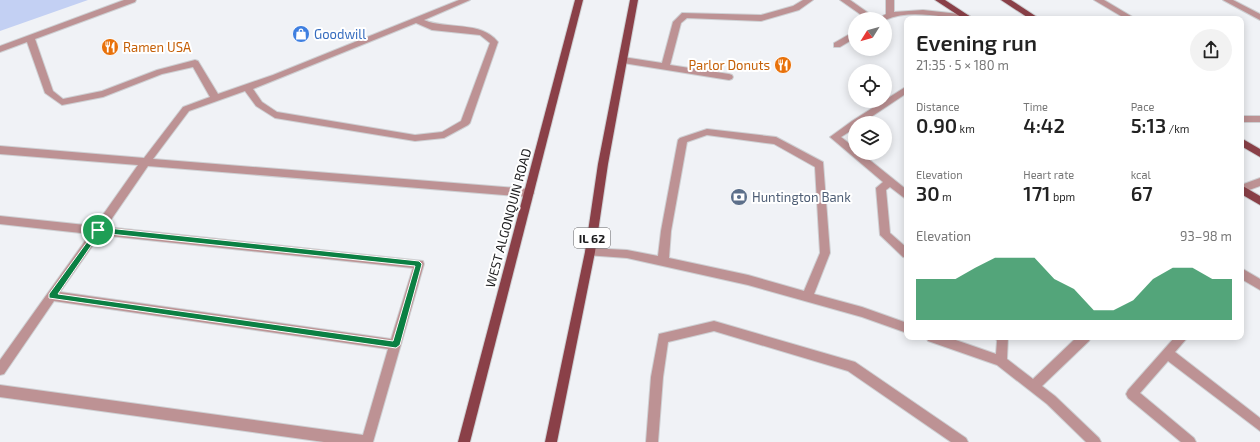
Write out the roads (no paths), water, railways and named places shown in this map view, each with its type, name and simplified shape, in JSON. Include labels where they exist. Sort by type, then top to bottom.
[{"type":"main road","name":"WEST ALGONQUIN ROAD","points":[[464,442],[579,0]]},
{"type":"main road","name":"IL 62","points":[[552,442],[590,252],[603,164],[634,0]]},
{"type":"main road","points":[[939,0],[966,16]]},
{"type":"main road","points":[[1004,0],[1031,16]]},
{"type":"main road","points":[[1244,144],[1260,153]]},
{"type":"main road","points":[[1244,191],[1260,200]]},
{"type":"lane","points":[[0,50],[132,0]]},
{"type":"lane","points":[[0,370],[145,163],[186,109],[247,87],[466,0]]},
{"type":"lane","points":[[665,67],[677,22],[685,16],[761,18],[796,8],[809,0]]},
{"type":"lane","points":[[844,0],[862,12]]},
{"type":"lane","points":[[890,0],[890,12]]},
{"type":"lane","points":[[1098,0],[1127,16]]},
{"type":"lane","points":[[1227,0],[1260,17]]},
{"type":"lane","points":[[892,14],[932,13],[954,16]]},
{"type":"lane","points":[[247,87],[259,104],[275,116],[415,138],[444,135],[465,123],[494,42],[482,32],[432,27],[416,20]]},
{"type":"lane","points":[[30,38],[49,93],[62,102],[103,94],[160,72],[196,63],[216,99]]},
{"type":"lane","points":[[837,45],[848,38]]},
{"type":"lane","points":[[623,60],[729,77]]},
{"type":"lane","points":[[866,116],[904,91]]},
{"type":"lane","points":[[1244,119],[1260,119]]},
{"type":"lane","points":[[848,128],[835,137],[848,148]]},
{"type":"lane","points":[[664,262],[666,231],[683,140],[707,132],[776,141],[820,165],[825,253],[807,297]]},
{"type":"lane","points":[[0,150],[145,163],[529,193]]},
{"type":"lane","points":[[863,160],[904,194]]},
{"type":"lane","points":[[890,182],[881,188],[885,235],[904,251]]},
{"type":"lane","points":[[1244,188],[1260,182]]},
{"type":"lane","points":[[0,220],[419,264],[367,442],[0,391]]},
{"type":"lane","points":[[590,252],[627,254],[748,280],[862,312],[904,327]]},
{"type":"lane","points":[[1244,275],[1260,285]]},
{"type":"lane","points":[[52,296],[396,345]]},
{"type":"lane","points":[[652,442],[657,377],[663,338],[714,326],[851,366],[962,442]]},
{"type":"lane","points":[[941,340],[1001,361],[1051,400],[1095,442]]},
{"type":"lane","points":[[1001,361],[1003,340]]},
{"type":"lane","points":[[1033,386],[1081,340]]},
{"type":"lane","points":[[1179,340],[1132,394],[1190,442]]},
{"type":"lane","points":[[1167,353],[1260,425]]},
{"type":"place","name":"Goodwill","points":[[301,34]]},
{"type":"place","name":"Ramen USA","points":[[110,47]]},
{"type":"place","name":"Parlor Donuts","points":[[783,65]]},
{"type":"place","name":"Huntington Bank","points":[[739,197]]}]
